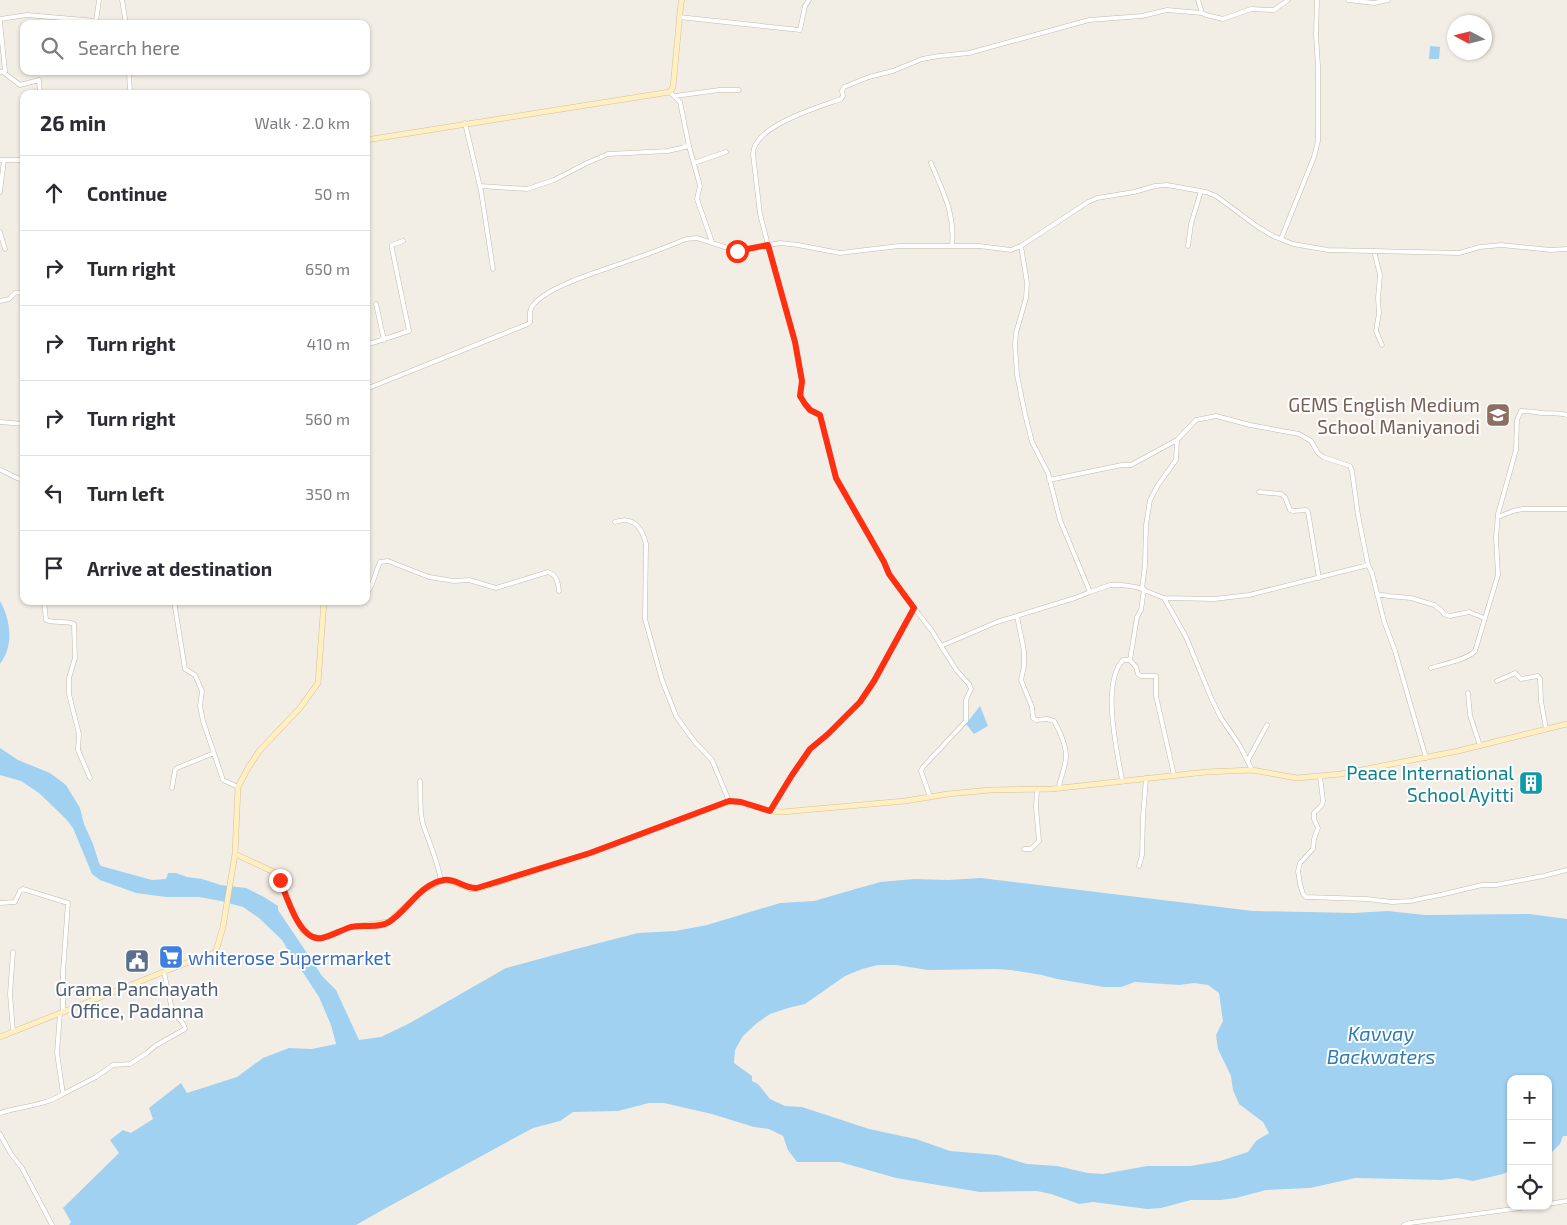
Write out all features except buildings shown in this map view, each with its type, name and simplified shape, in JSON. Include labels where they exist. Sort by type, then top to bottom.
[{"type":"main road","points":[[370,139],[465,123],[672,94],[682,0]]},
{"type":"main road","points":[[0,1037],[212,955],[218,946],[223,928],[235,854],[238,786],[260,750],[300,708],[318,683],[324,605]]},
{"type":"main road","points":[[235,854],[276,873],[296,920],[302,929],[319,939],[351,928],[389,922],[423,890],[441,881],[451,881],[472,889],[477,888],[590,853],[729,801],[782,812],[905,801],[990,790],[1058,788],[1206,772],[1252,770],[1297,778],[1320,776],[1426,758],[1567,724]]},
{"type":"street","points":[[96,20],[99,0]]},
{"type":"street","points":[[122,0],[125,20]]},
{"type":"street","points":[[679,17],[800,30],[805,6],[809,0]]},
{"type":"street","points":[[1198,0],[1202,13]]},
{"type":"street","points":[[930,797],[921,771],[922,767],[966,721],[966,700],[970,689],[969,684],[957,671],[932,631],[889,574],[836,478],[820,415],[810,410],[800,396],[802,381],[795,342],[760,214],[753,149],[764,134],[780,122],[843,98],[842,91],[844,87],[922,59],[969,53],[1089,20],[1142,16],[1167,10],[1202,13],[1223,20],[1251,9],[1274,10],[1288,0]]},
{"type":"street","points":[[1281,239],[1314,156],[1318,141],[1317,0]]},
{"type":"street","points":[[1348,0],[1374,3],[1388,0]]},
{"type":"street","points":[[1,72],[6,71],[0,21],[27,15],[84,20]]},
{"type":"street","points":[[1,72],[20,85],[39,80],[40,90]]},
{"type":"street","points":[[129,75],[130,90]]},
{"type":"street","points":[[672,94],[739,90]]},
{"type":"street","points":[[672,94],[680,102],[700,186],[697,199],[712,242]]},
{"type":"street","points":[[465,123],[480,186],[493,270]]},
{"type":"street","points":[[480,186],[527,189],[554,180],[608,154],[668,151],[689,146]]},
{"type":"street","points":[[694,163],[726,152]]},
{"type":"street","points":[[0,192],[2,160],[20,160]]},
{"type":"street","points":[[931,163],[945,195],[952,219],[952,245]]},
{"type":"street","points":[[370,387],[528,324],[530,322],[532,305],[557,288],[686,239],[697,238],[737,251],[780,243],[840,253],[866,248],[952,245],[1011,250],[1022,246],[1097,198],[1167,185],[1201,191],[1216,196],[1258,227],[1281,239],[1293,244],[1328,250],[1459,253],[1480,246],[1501,245],[1551,250],[1567,249]]},
{"type":"street","points":[[1188,246],[1191,224],[1201,191]]},
{"type":"street","points":[[0,232],[5,249]]},
{"type":"street","points":[[370,344],[409,331],[392,249],[392,245],[403,241]]},
{"type":"street","points":[[1022,246],[1027,283],[1026,298],[1016,333],[1017,375],[1032,442],[1048,473],[1060,520],[1090,592]]},
{"type":"street","points":[[1374,251],[1380,275],[1379,313],[1376,331],[1382,345]]},
{"type":"street","points":[[0,301],[9,299],[16,292],[20,292]]},
{"type":"street","points":[[376,304],[384,340]]},
{"type":"street","points":[[1431,668],[1472,654],[1475,651],[1498,575],[1496,538],[1498,517],[1516,450],[1517,420],[1521,411],[1567,415]]},
{"type":"street","points":[[1049,480],[1130,465],[1177,440],[1196,420],[1216,416],[1250,425],[1299,434],[1311,441],[1318,453],[1323,457],[1350,466],[1368,564],[1426,758]]},
{"type":"street","points":[[0,422],[20,424]]},
{"type":"street","points":[[1130,660],[1137,617],[1141,610],[1147,518],[1150,500],[1176,460],[1177,440]]},
{"type":"street","points":[[1,470],[20,479]]},
{"type":"street","points":[[1259,492],[1280,494],[1285,497],[1290,510],[1306,510],[1308,512],[1319,578]]},
{"type":"street","points":[[1498,517],[1523,509],[1567,509]]},
{"type":"street","points":[[615,522],[624,519],[633,522],[643,534],[646,544],[646,619],[662,680],[676,716],[694,741],[712,760],[729,801]]},
{"type":"street","points":[[370,588],[380,562],[388,561],[429,577],[454,581],[470,580],[496,588],[548,572],[556,577],[559,591]]},
{"type":"street","points":[[941,646],[997,622],[1110,585],[1136,587],[1164,598],[1214,599],[1248,594],[1319,578],[1368,564]]},
{"type":"street","points":[[1377,594],[1411,598],[1434,606],[1450,616],[1469,612],[1484,618]]},
{"type":"street","points":[[1164,598],[1186,637],[1212,700],[1252,770]]},
{"type":"street","points":[[44,605],[46,620],[74,624],[76,658],[69,678],[68,694],[79,734],[78,750],[90,778]]},
{"type":"street","points":[[175,605],[185,669],[195,675],[202,691],[200,706],[214,753],[224,780],[238,786]]},
{"type":"street","points":[[770,811],[810,749],[860,702],[874,681],[914,608]]},
{"type":"street","points":[[1017,616],[1024,662],[1021,680],[1032,707],[1033,718],[1054,721],[1066,752],[1058,788]]},
{"type":"street","points":[[1122,780],[1115,745],[1112,702],[1118,666],[1123,660],[1130,660],[1136,667],[1138,674],[1156,676],[1156,696],[1174,776]]},
{"type":"street","points":[[1497,681],[1515,673],[1522,679],[1538,676],[1540,679],[1541,701],[1546,729]]},
{"type":"street","points":[[1468,693],[1470,715],[1480,746]]},
{"type":"street","points":[[1248,760],[1266,725]]},
{"type":"street","points":[[172,788],[177,768],[214,753]]},
{"type":"street","points":[[1320,776],[1323,801],[1322,805],[1314,813],[1317,832],[1313,849],[1300,863],[1298,871],[1301,889],[1306,897],[1367,899],[1392,902],[1410,901],[1440,896],[1482,885],[1496,885],[1567,870]]},
{"type":"street","points":[[1139,866],[1142,855],[1146,778]]},
{"type":"street","points":[[420,781],[423,824],[439,867],[441,881]]},
{"type":"street","points":[[1024,849],[1031,849],[1039,841],[1036,807],[1037,789]]},
{"type":"street","points":[[0,904],[14,902],[20,891],[24,890],[68,903],[62,1012],[57,1054],[63,1094]]},
{"type":"street","points":[[13,952],[10,994],[13,1031]]},
{"type":"street","points":[[0,1113],[56,1099],[96,1077],[113,1065],[130,1064],[155,1046],[185,1029],[184,1023],[172,1010],[164,972]]},
{"type":"street","points":[[0,1134],[11,1154],[22,1168],[52,1225]]},
{"type":"street","points":[[1552,1203],[1567,1201]]},
{"type":"street","points":[[1404,1225],[1507,1210]]},
{"type":"water","points":[[1430,46],[1440,47],[1439,59],[1429,59]]},
{"type":"water","points":[[0,601],[7,616],[9,641],[0,664]]},
{"type":"water","points":[[980,706],[988,726],[974,734],[966,724]]},
{"type":"water","name":"Kavvay Backwaters","points":[[0,748],[18,760],[50,773],[66,785],[80,808],[84,824],[101,866],[152,880],[166,879],[168,873],[176,873],[221,885],[246,888],[278,906],[278,910],[322,976],[336,990],[359,1040],[381,1037],[410,1023],[506,968],[638,933],[675,931],[707,925],[780,903],[814,901],[880,882],[914,879],[948,880],[981,878],[1253,911],[1354,913],[1388,911],[1425,915],[1529,914],[1567,919],[1567,1136],[1563,1136],[1560,1144],[1552,1152],[1552,1075],[1507,1075],[1507,1172],[1503,1174],[1473,1181],[1457,1178],[1442,1180],[1355,1178],[1310,1188],[1266,1190],[1236,1198],[1191,1200],[1161,1208],[1147,1209],[1093,1202],[1079,1204],[1037,1191],[980,1192],[896,1178],[840,1162],[797,1162],[788,1150],[783,1136],[769,1129],[754,1127],[712,1114],[664,1103],[649,1103],[618,1111],[573,1112],[560,1121],[533,1128],[356,1225],[69,1225],[71,1222],[63,1208],[119,1153],[110,1140],[123,1130],[131,1133],[153,1119],[149,1108],[181,1083],[187,1093],[237,1077],[263,1058],[289,1048],[312,1049],[336,1044],[331,1025],[319,997],[282,940],[259,918],[243,907],[221,901],[199,897],[166,897],[136,893],[100,880],[92,874],[73,828],[66,819],[39,793],[21,781],[0,775]],"holes":[[[878,965],[896,965],[928,970],[1011,970],[1104,987],[1121,987],[1135,982],[1208,985],[1219,993],[1223,1021],[1216,1035],[1218,1049],[1231,1076],[1233,1090],[1239,1104],[1263,1122],[1269,1133],[1256,1141],[1248,1152],[1220,1161],[1190,1166],[1147,1166],[1103,1174],[1088,1173],[1057,1166],[1027,1164],[997,1155],[950,1151],[916,1139],[869,1129],[802,1107],[785,1106],[770,1099],[758,1084],[752,1081],[752,1076],[734,1063],[735,1050],[743,1036],[757,1023],[770,1014],[805,1004],[845,976]]]},
{"type":"place","name":"GEMS English Medium School Maniyanodi","points":[[1498,415]]},
{"type":"place","name":"Peace International School Ayitti","points":[[1531,783]]},
{"type":"place","name":"whiterose Supermarket","points":[[171,957]]},
{"type":"place","name":"Grama Panchayath Office, Padanna","points":[[137,961]]},
{"type":"route","points":[[280,880],[296,920],[302,929],[319,939],[356,926],[385,924],[423,890],[443,880],[472,889],[477,888],[590,853],[733,800],[770,811],[810,749],[860,702],[891,652],[914,608],[889,574],[836,478],[820,415],[810,410],[800,396],[802,381],[795,342],[768,245],[737,251]]}]
